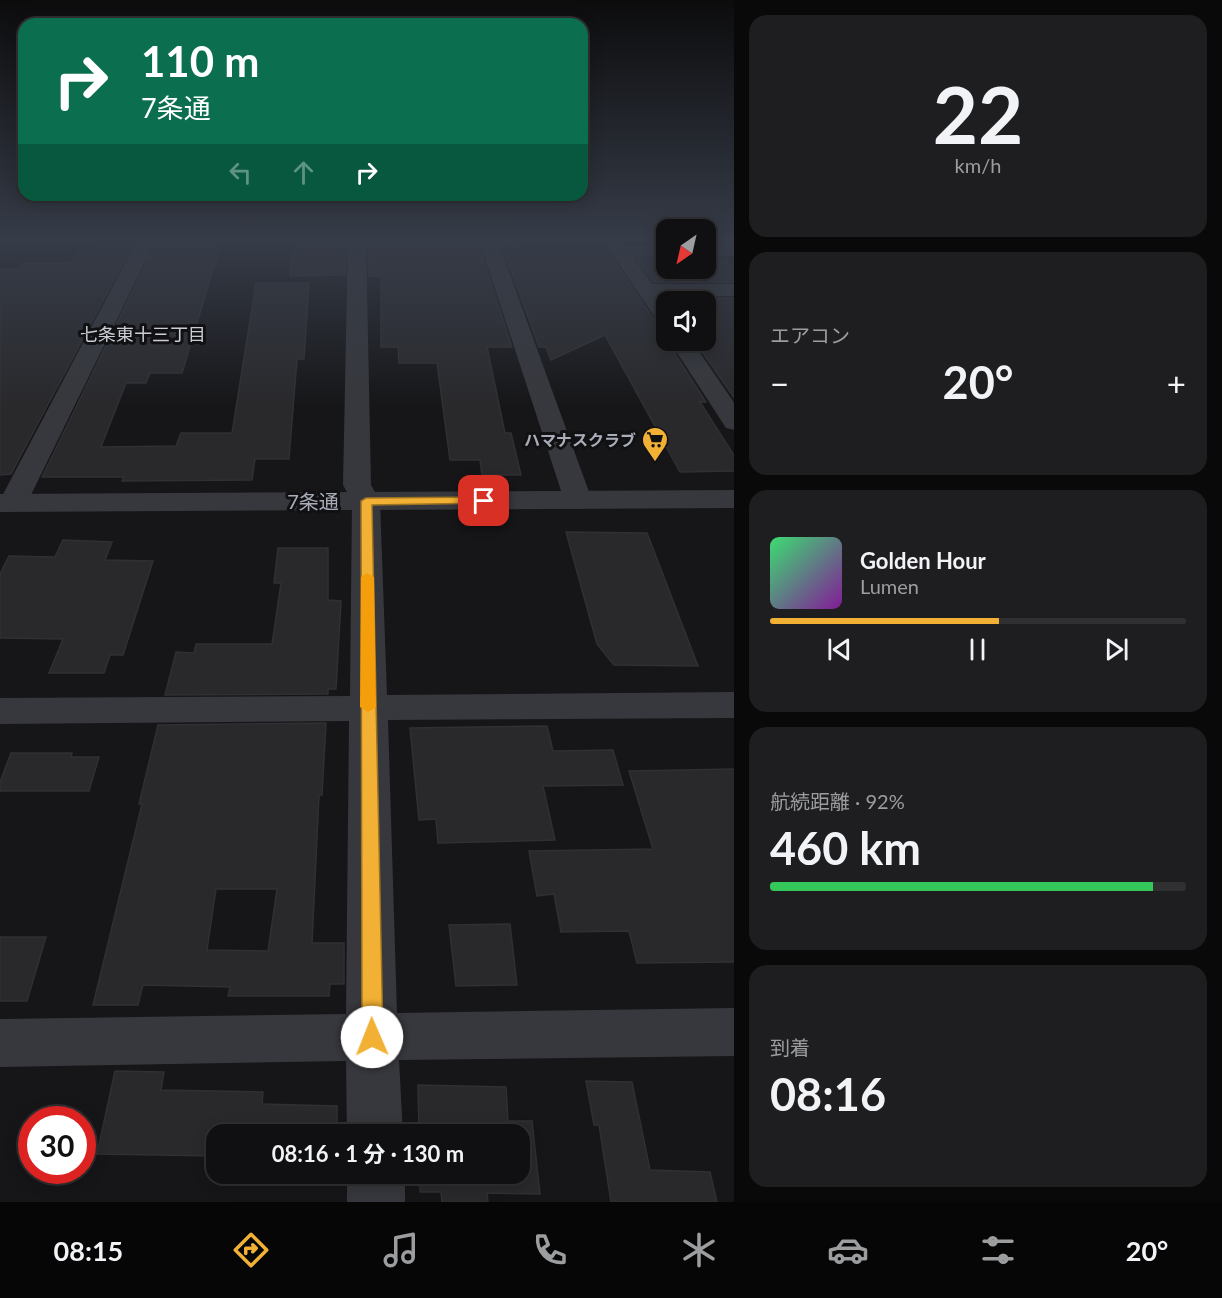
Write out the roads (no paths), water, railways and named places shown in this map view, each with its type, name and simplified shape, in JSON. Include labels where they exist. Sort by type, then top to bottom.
[{"type":"street","points":[[7,503],[117,295]]},
{"type":"street","points":[[357,295],[357,485],[366,501],[375,1124]]},
{"type":"street","points":[[507,295],[578,500]]},
{"type":"street","points":[[687,351],[734,421]]},
{"type":"street","name":"7条通","points":[[7,503],[734,499]]},
{"type":"street","points":[[0,711],[368,706],[734,705]]},
{"type":"street","points":[[0,1043],[734,1032]]},
{"type":"street","points":[[376,1184],[376,1202]]},
{"type":"place","name":"ハマナスクラブ","points":[[655,463]]},
{"type":"district","name":"七条東十三丁目","points":[[143,335]]}]
